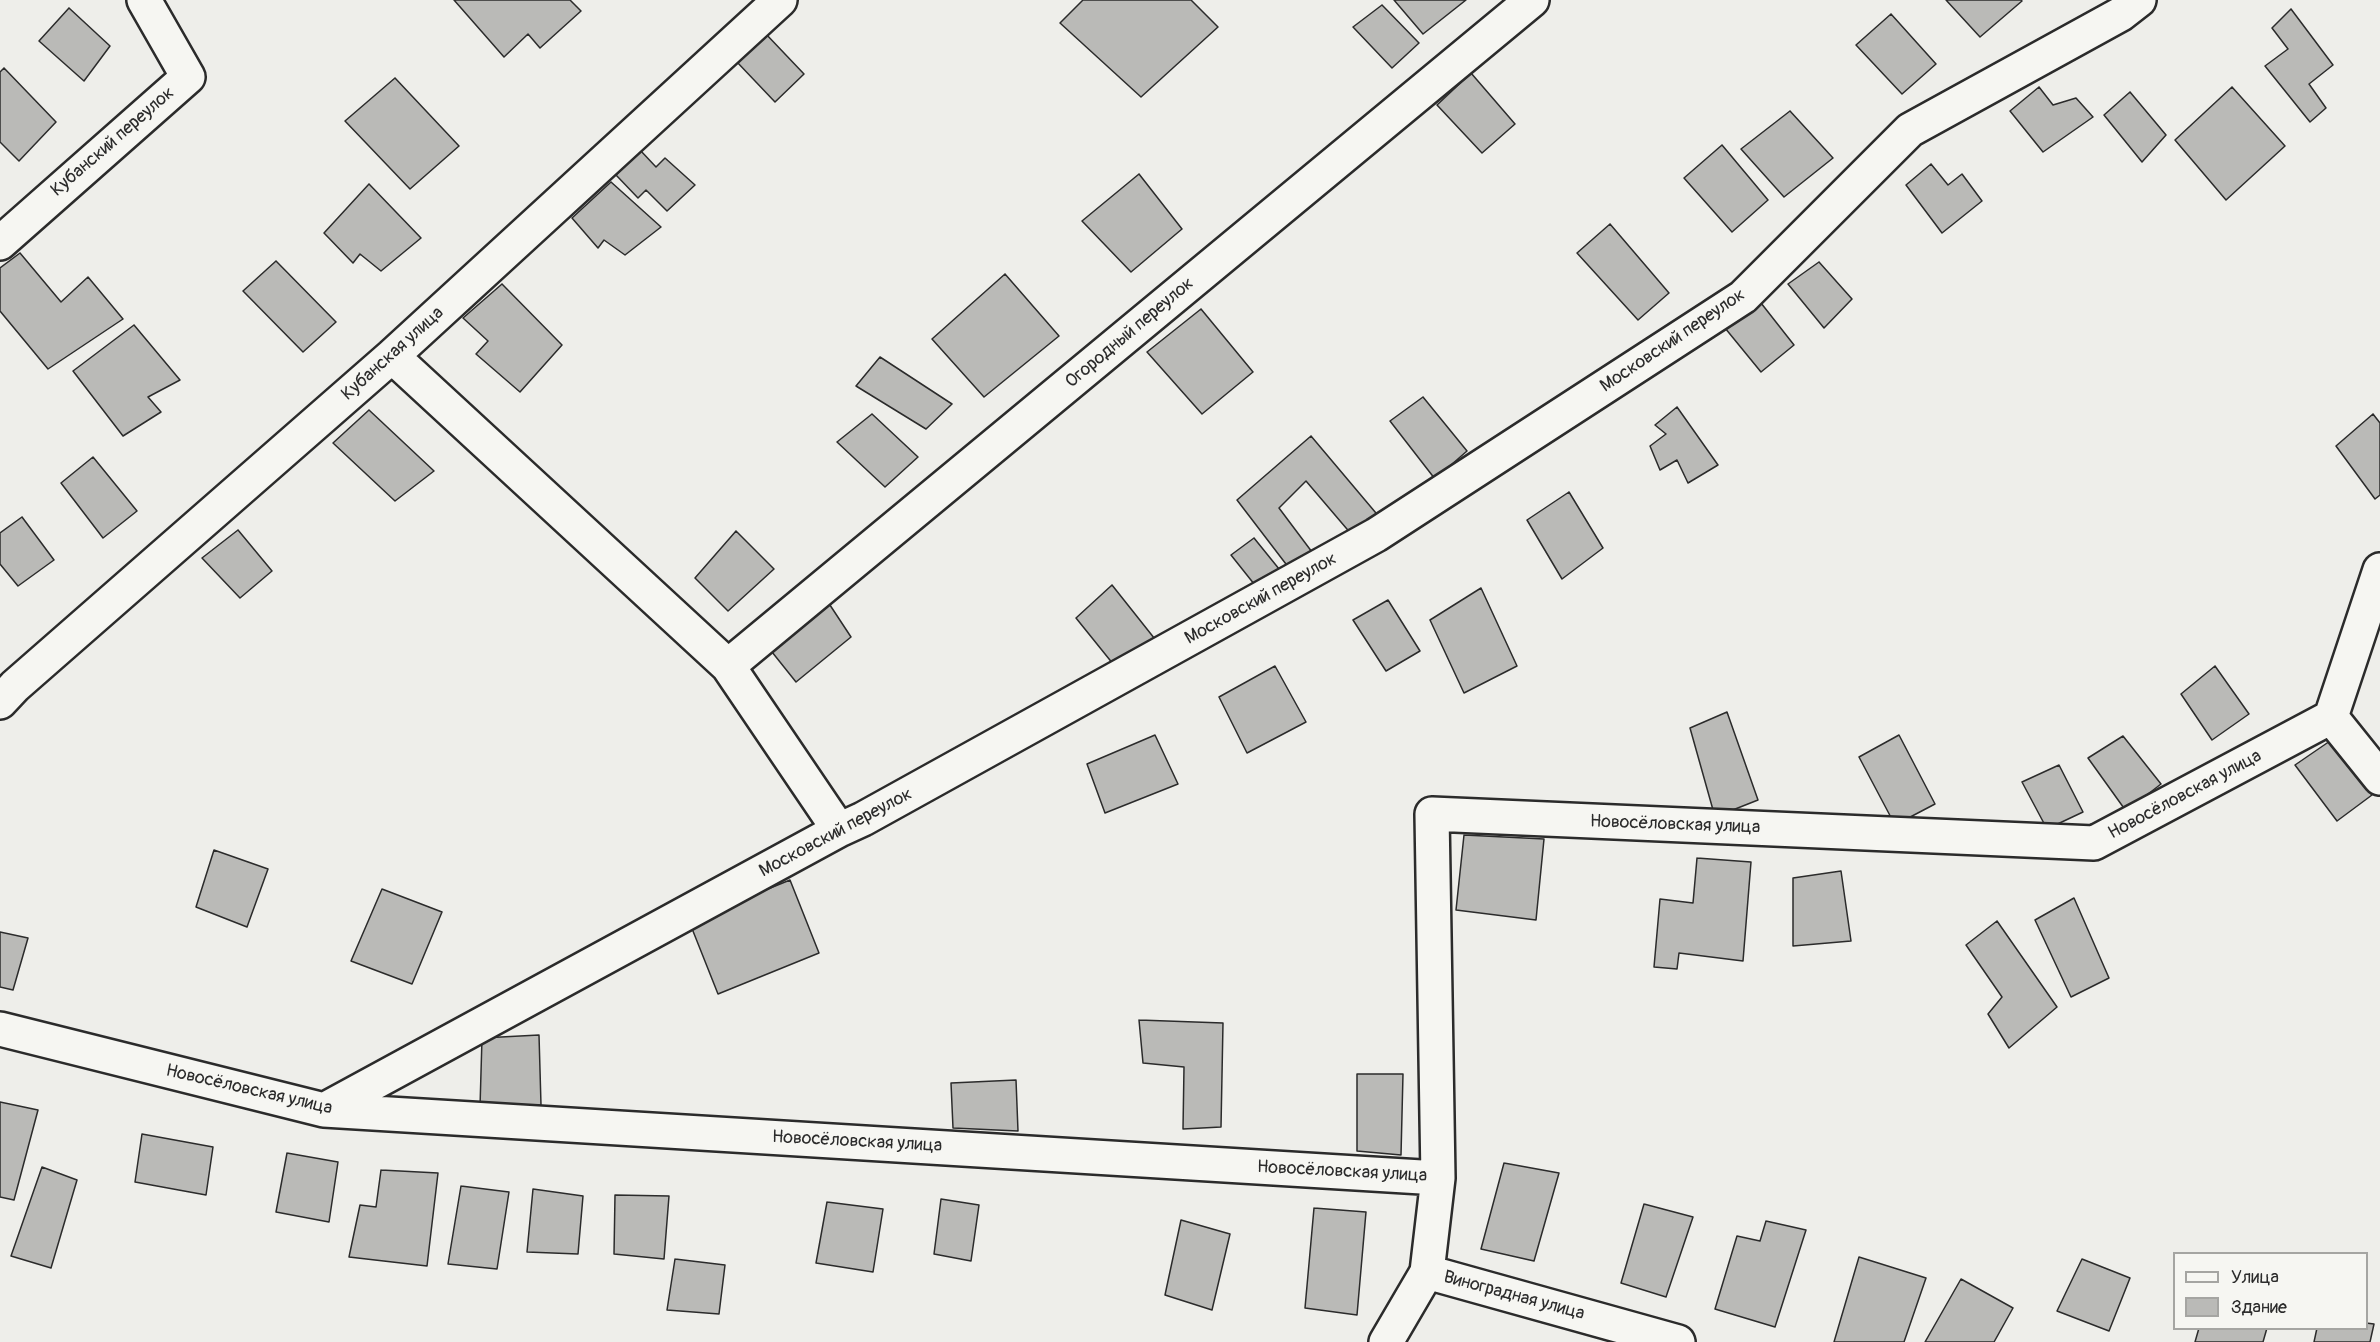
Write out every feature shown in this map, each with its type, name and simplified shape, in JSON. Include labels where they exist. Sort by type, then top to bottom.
[{"type":"street","name":"Кубанский переулок","points":[[0,243],[188,77],[144,0]]},
{"type":"street","name":"Кубанская улица","points":[[0,702],[15,686],[392,356],[780,0]]},
{"type":"street","name":"Огородный переулок","points":[[729,666],[1532,0]]},
{"type":"street","name":"Московский переулок","points":[[324,1110],[863,819],[1376,535],[1743,297],[1910,130],[2121,14],[2139,0]]},
{"type":"street","points":[[392,356],[729,666],[839,830]]},
{"type":"street","points":[[2380,570],[2331,717],[2380,778]]},
{"type":"street","name":"Новосёловская улица","points":[[0,1029],[324,1110],[1437,1178],[1432,814],[2094,843],[2331,717]]},
{"type":"street","points":[[1427,1272],[1437,1178]]},
{"type":"street","name":"Виноградная улица","points":[[1386,1342],[1427,1272],[1678,1342]]},
{"type":"building","points":[[454,0],[570,0],[581,11],[540,48],[528,34],[504,57]]},
{"type":"building","points":[[1083,0],[1191,0],[1218,27],[1141,97],[1060,23]]},
{"type":"building","points":[[1394,0],[1466,0],[1423,34]]},
{"type":"building","points":[[1946,0],[2021,0],[2022,1],[1980,37]]},
{"type":"building","points":[[1382,5],[1419,43],[1392,68],[1353,27]]},
{"type":"building","points":[[69,8],[110,46],[84,81],[39,41]]},
{"type":"building","points":[[2291,9],[2333,65],[2309,84],[2326,108],[2310,122],[2265,66],[2288,49],[2272,28]]},
{"type":"building","points":[[1891,14],[1936,64],[1902,94],[1856,45]]},
{"type":"building","points":[[765,33],[804,74],[775,102],[736,61]]},
{"type":"building","points":[[4,68],[56,122],[19,161],[0,142],[0,72]]},
{"type":"building","points":[[1471,73],[1515,124],[1482,153],[1437,105]]},
{"type":"building","points":[[395,78],[459,146],[410,189],[345,121]]},
{"type":"building","points":[[2039,87],[2053,105],[2076,98],[2093,117],[2043,152],[2010,111]]},
{"type":"building","points":[[2232,87],[2285,146],[2226,200],[2175,140]]},
{"type":"building","points":[[2130,92],[2166,135],[2142,162],[2104,115]]},
{"type":"building","points":[[1790,111],[1833,158],[1784,197],[1741,149]]},
{"type":"building","points":[[1722,145],[1768,200],[1732,232],[1684,178]]},
{"type":"building","points":[[640,150],[656,167],[665,158],[695,185],[667,211],[646,190],[638,198],[616,175]]},
{"type":"building","points":[[1931,164],[1948,185],[1962,174],[1982,201],[1942,233],[1906,185]]},
{"type":"building","points":[[1139,174],[1182,229],[1131,272],[1082,221]]},
{"type":"building","points":[[611,182],[661,227],[625,255],[604,240],[598,248],[572,218]]},
{"type":"building","points":[[369,184],[421,238],[381,271],[360,254],[353,263],[324,233]]},
{"type":"building","points":[[1610,224],[1669,293],[1638,320],[1577,253]]},
{"type":"building","points":[[20,253],[61,302],[88,277],[123,319],[48,369],[0,311],[0,268]]},
{"type":"building","points":[[276,261],[336,322],[303,352],[243,291]]},
{"type":"building","points":[[1819,262],[1852,299],[1824,328],[1788,284]]},
{"type":"building","points":[[1005,274],[1059,336],[984,397],[932,339]]},
{"type":"building","points":[[502,284],[562,345],[520,392],[476,354],[488,341],[463,318]]},
{"type":"building","points":[[1761,303],[1794,345],[1761,372],[1725,328]]},
{"type":"building","points":[[1201,309],[1253,372],[1202,414],[1147,352]]},
{"type":"building","points":[[134,325],[180,380],[148,397],[161,412],[123,436],[73,371]]},
{"type":"building","points":[[880,357],[952,404],[926,429],[856,386]]},
{"type":"building","points":[[1423,397],[1467,451],[1435,479],[1390,421]]},
{"type":"building","points":[[1677,407],[1718,465],[1688,483],[1677,460],[1660,470],[1650,446],[1666,434],[1655,425]]},
{"type":"building","points":[[369,410],[434,471],[395,501],[333,443]]},
{"type":"building","points":[[872,414],[918,457],[885,487],[837,442]]},
{"type":"building","points":[[2373,414],[2380,423],[2380,495],[2375,499],[2336,446]]},
{"type":"building","points":[[1311,436],[1381,519],[1358,542],[1306,481],[1279,508],[1321,564],[1302,585],[1237,500]]},
{"type":"building","points":[[93,457],[137,511],[103,538],[61,483]]},
{"type":"building","points":[[1569,492],[1603,548],[1562,579],[1527,520]]},
{"type":"building","points":[[22,517],[54,560],[18,586],[0,564],[0,533]]},
{"type":"building","points":[[238,530],[272,571],[240,598],[202,558]]},
{"type":"building","points":[[736,531],[774,569],[728,611],[695,578]]},
{"type":"building","points":[[1254,538],[1292,585],[1270,604],[1231,555]]},
{"type":"building","points":[[1112,585],[1166,653],[1126,680],[1076,618]]},
{"type":"building","points":[[1481,588],[1517,666],[1464,693],[1430,620]]},
{"type":"building","points":[[826,599],[851,637],[796,682],[768,647]]},
{"type":"building","points":[[1388,600],[1420,651],[1386,671],[1353,620]]},
{"type":"building","points":[[1275,666],[1306,722],[1247,753],[1219,697]]},
{"type":"building","points":[[2215,666],[2249,714],[2212,740],[2181,694]]},
{"type":"building","points":[[1727,712],[1758,800],[1715,817],[1690,728]]},
{"type":"building","points":[[1155,735],[1178,784],[1105,813],[1087,764]]},
{"type":"building","points":[[1899,735],[1935,804],[1895,825],[1859,757]]},
{"type":"building","points":[[2123,736],[2161,784],[2126,811],[2088,758]]},
{"type":"building","points":[[2330,741],[2372,795],[2337,821],[2295,765]]},
{"type":"building","points":[[2059,765],[2083,812],[2047,829],[2022,782]]},
{"type":"building","points":[[1464,835],[1544,839],[1536,920],[1456,910]]},
{"type":"building","points":[[214,850],[268,869],[247,927],[196,907]]},
{"type":"building","points":[[1697,858],[1751,862],[1743,961],[1679,953],[1677,969],[1654,967],[1660,899],[1693,903]]},
{"type":"building","points":[[1841,871],[1851,941],[1793,946],[1793,878]]},
{"type":"building","points":[[790,880],[819,953],[718,994],[689,921]]},
{"type":"building","points":[[382,889],[442,912],[412,984],[351,961]]},
{"type":"building","points":[[2074,898],[2109,978],[2071,997],[2035,920]]},
{"type":"building","points":[[1997,921],[2057,1007],[2009,1048],[1988,1014],[2002,997],[1966,945]]},
{"type":"building","points":[[0,932],[28,938],[13,990],[0,987]]},
{"type":"building","points":[[1139,1020],[1223,1023],[1221,1127],[1183,1129],[1184,1067],[1143,1063]]},
{"type":"building","points":[[539,1035],[541,1105],[480,1107],[482,1038]]},
{"type":"building","points":[[1357,1074],[1403,1074],[1401,1155],[1357,1151]]},
{"type":"building","points":[[1016,1080],[1018,1131],[953,1128],[951,1083]]},
{"type":"building","points":[[0,1102],[38,1110],[14,1200],[0,1197]]},
{"type":"building","points":[[142,1134],[213,1147],[206,1195],[135,1182]]},
{"type":"building","points":[[287,1153],[338,1162],[329,1222],[276,1212]]},
{"type":"building","points":[[1504,1163],[1559,1173],[1534,1261],[1481,1249]]},
{"type":"building","points":[[42,1167],[77,1180],[51,1268],[11,1256]]},
{"type":"building","points":[[381,1170],[438,1173],[427,1266],[349,1257],[360,1205],[376,1207]]},
{"type":"building","points":[[461,1186],[509,1192],[497,1269],[448,1264]]},
{"type":"building","points":[[533,1189],[583,1196],[578,1254],[527,1252]]},
{"type":"building","points":[[615,1195],[669,1196],[664,1259],[614,1254]]},
{"type":"building","points":[[941,1199],[979,1205],[971,1261],[934,1254]]},
{"type":"building","points":[[827,1202],[883,1209],[873,1272],[816,1263]]},
{"type":"building","points":[[1644,1204],[1693,1217],[1666,1297],[1621,1283]]},
{"type":"building","points":[[1314,1208],[1366,1212],[1357,1315],[1305,1308]]},
{"type":"building","points":[[1181,1220],[1230,1234],[1212,1310],[1165,1295]]},
{"type":"building","points":[[1766,1221],[1806,1230],[1775,1327],[1715,1309],[1737,1236],[1760,1241]]},
{"type":"building","points":[[1859,1257],[1926,1278],[1904,1342],[1834,1342]]},
{"type":"building","points":[[675,1259],[725,1265],[719,1314],[667,1310]]},
{"type":"building","points":[[2082,1259],[2130,1278],[2109,1331],[2057,1311]]},
{"type":"building","points":[[1961,1279],[2013,1308],[1994,1342],[1925,1342]]},
{"type":"building","points":[[2368,1323],[2374,1324],[2370,1342],[2314,1342],[2317,1330],[2368,1330]]},
{"type":"building","points":[[2198,1330],[2266,1330],[2263,1342],[2195,1342]]}]
